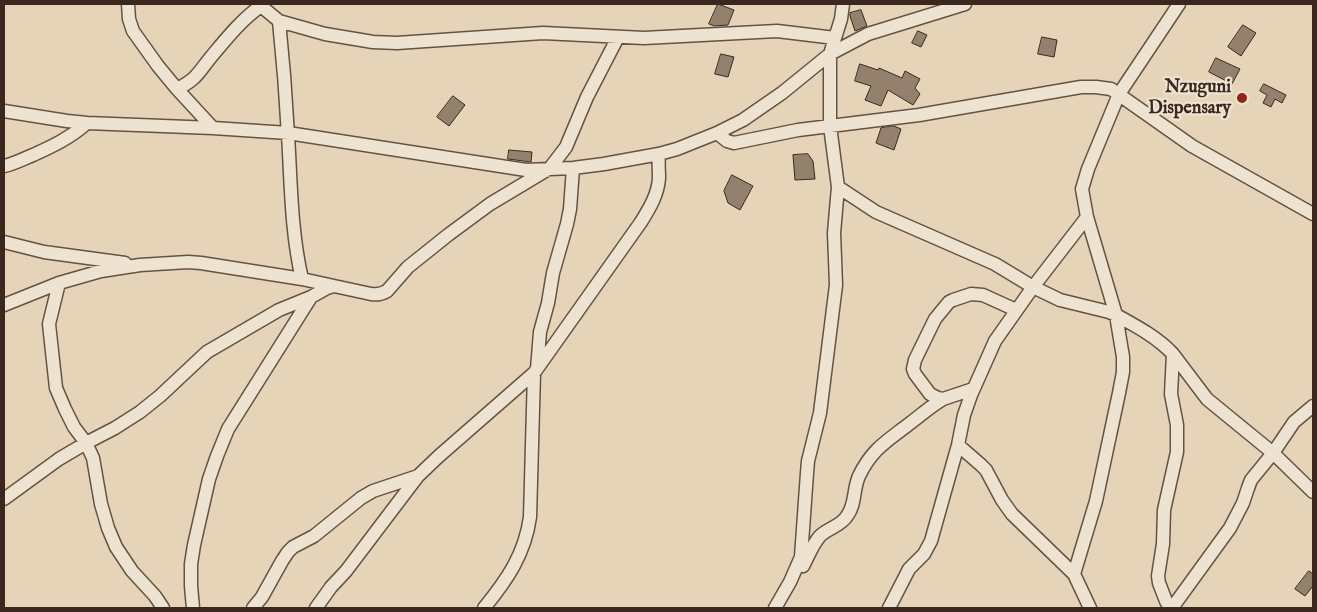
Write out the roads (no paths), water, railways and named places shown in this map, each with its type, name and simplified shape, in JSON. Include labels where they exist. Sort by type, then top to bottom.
[{"type":"street","points":[[128,4],[128,19],[133,31],[158,66],[213,128]]},
{"type":"street","points":[[177,89],[188,84],[196,77],[214,53],[261,4],[279,21],[325,34],[373,42],[397,43],[543,33],[644,38],[777,31],[835,38]]},
{"type":"street","points":[[775,608],[801,557],[808,461],[820,413],[836,285],[834,233],[838,187],[830,126],[830,54],[841,19],[842,4]]},
{"type":"street","points":[[4,111],[87,124],[213,128],[288,133],[526,170],[573,168],[659,154],[678,149],[717,133],[743,120],[830,54],[868,34],[965,4]]},
{"type":"street","points":[[1074,574],[1096,501],[1123,372],[1123,357],[1116,315],[1087,217],[1082,189],[1088,169],[1119,94],[1179,4]]},
{"type":"street","points":[[279,21],[292,210],[302,279]]},
{"type":"street","points":[[4,305],[59,283],[94,272],[140,265],[188,262],[302,279],[371,294],[383,294],[414,262],[467,220],[550,168],[566,147],[587,97],[618,37]]},
{"type":"street","points":[[717,133],[727,141],[734,143],[798,130],[920,116],[1081,87],[1111,89],[1192,146],[1313,214]]},
{"type":"street","points":[[4,166],[13,164],[66,139],[87,124]]},
{"type":"street","points":[[316,608],[330,587],[346,571],[418,476],[536,371],[652,204],[659,179],[659,154]]},
{"type":"street","points":[[484,608],[511,572],[523,548],[528,531],[536,371],[540,332],[548,302],[552,273],[567,224],[573,168]]},
{"type":"street","points":[[838,187],[876,212],[995,264],[1033,287],[1060,300],[1104,310],[1143,330],[1173,354],[1207,399],[1273,453],[1313,494]]},
{"type":"street","points":[[889,608],[909,569],[924,554],[931,541],[958,445],[964,415],[995,340],[1087,217]]},
{"type":"street","points":[[4,242],[44,252],[140,265]]},
{"type":"street","points":[[59,283],[49,324],[56,388],[74,427],[86,443],[93,458],[100,499],[108,528],[116,547],[132,571],[156,596],[163,608]]},
{"type":"street","points":[[4,499],[59,459],[140,412],[207,352],[279,310],[334,286]]},
{"type":"street","points":[[973,390],[938,398],[930,394],[914,374],[915,360],[935,319],[949,302],[971,294],[983,295],[1016,310]]},
{"type":"street","points":[[193,608],[190,586],[194,545],[209,479],[217,456],[228,430],[310,297]]},
{"type":"street","points":[[1167,606],[1158,576],[1163,544],[1164,510],[1177,452],[1177,426],[1171,394],[1173,354]]},
{"type":"street","points":[[795,572],[802,568],[820,536],[841,523],[847,516],[853,505],[858,477],[873,452],[943,398]]},
{"type":"street","points":[[1167,606],[1225,534],[1243,503],[1251,480],[1273,453],[1294,422],[1313,406]]},
{"type":"street","points":[[958,445],[986,470],[1012,514],[1074,574],[1090,608]]},
{"type":"street","points":[[253,608],[262,597],[282,560],[293,547],[314,536],[347,508],[373,490],[418,476]]},
{"type":"place","name":"Nzuguni Dispensary","points":[[1242,98]]}]
